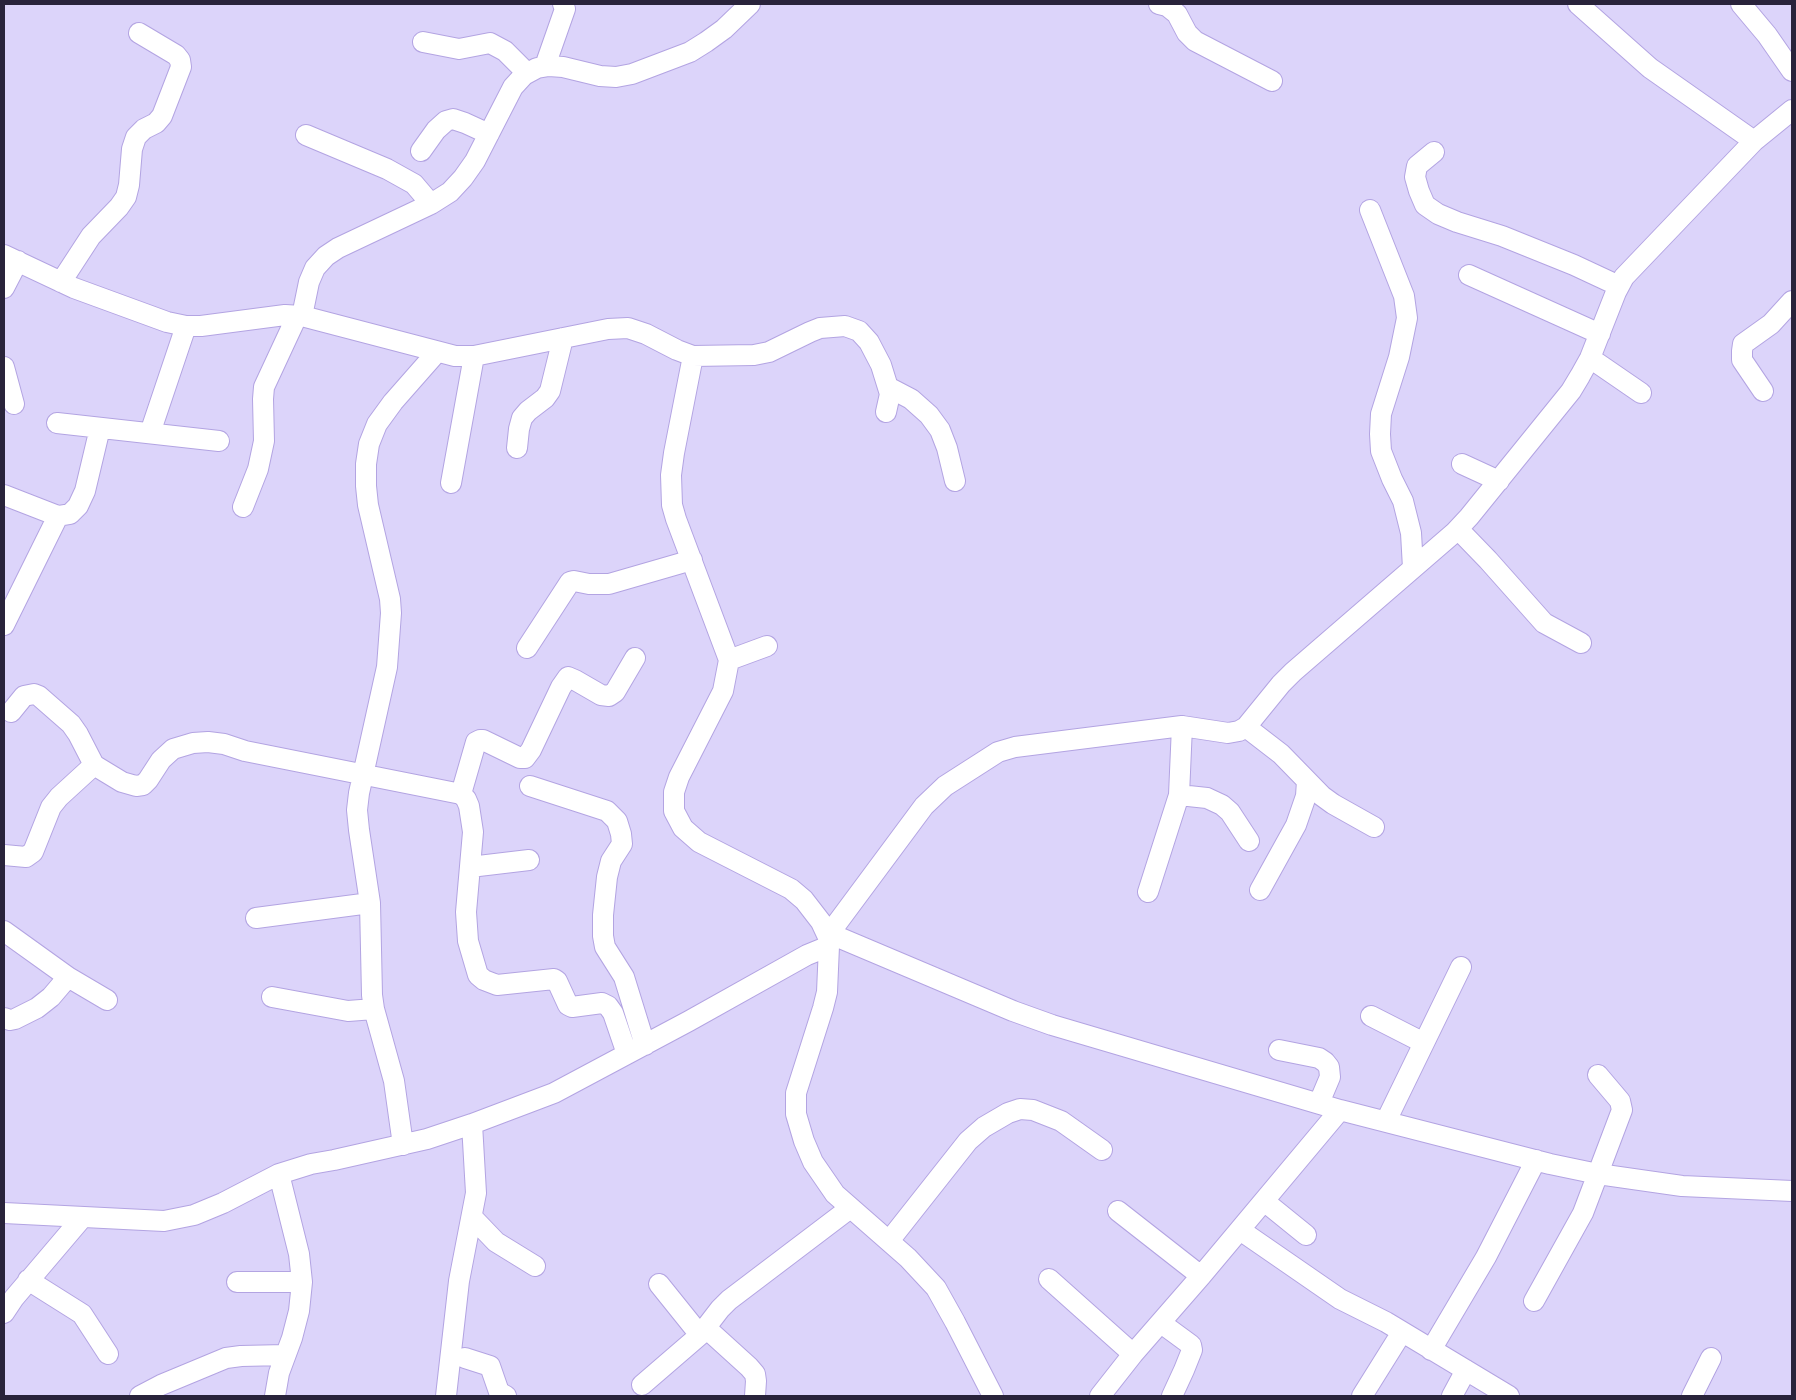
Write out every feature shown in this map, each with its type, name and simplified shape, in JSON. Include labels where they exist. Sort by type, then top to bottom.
[{"type":"street","points":[[243,507],[258,469],[264,441],[264,387],[299,316],[315,268],[326,256],[338,248],[431,204],[450,192],[475,161],[513,87],[536,70],[565,9],[563,4]]},
{"type":"street","points":[[423,42],[458,49],[490,44],[536,70],[562,67],[600,76],[616,77],[632,74],[690,52],[706,42],[750,4]]},
{"type":"street","points":[[1159,4],[1167,6],[1177,14],[1187,33],[1195,40],[1272,81]]},
{"type":"street","points":[[1578,4],[1650,68],[1754,141]]},
{"type":"street","points":[[1741,4],[1767,35],[1792,71]]},
{"type":"street","points":[[61,282],[92,236],[126,197],[132,149],[136,137],[144,129],[156,123],[162,116],[181,67],[180,60],[176,55],[139,33]]},
{"type":"street","points":[[4,1213],[155,1221],[194,1216],[279,1174],[311,1164],[403,1145],[472,1124],[554,1093],[807,955],[828,937],[924,806],[945,786],[998,752],[1015,747],[1182,726],[1228,733],[1239,731],[1246,727],[1292,672],[1458,529],[1571,391],[1590,358],[1624,277],[1754,141],[1792,110]]},
{"type":"street","points":[[420,151],[446,120],[453,119],[466,123],[488,134]]},
{"type":"street","points":[[306,135],[388,169],[414,184],[431,204]]},
{"type":"street","points":[[1434,152],[1417,166],[1415,177],[1425,205],[1438,214],[1457,222],[1502,236],[1574,265],[1619,286]]},
{"type":"street","points":[[1370,210],[1404,296],[1407,318],[1399,357],[1381,414],[1380,434],[1381,451],[1403,501],[1411,533],[1413,568]]},
{"type":"street","points":[[4,288],[11,258],[61,282],[167,322],[186,326],[201,326],[285,315],[299,316],[455,356],[474,356],[608,329],[628,328],[646,334],[676,350],[693,356],[754,355],[769,352],[820,328],[846,326],[859,331],[869,342],[881,365],[890,394],[886,412]]},
{"type":"street","points":[[1468,275],[1600,334]]},
{"type":"street","points":[[1763,391],[1742,360],[1743,344],[1771,324],[1792,301]]},
{"type":"street","points":[[150,433],[186,326]]},
{"type":"street","points":[[517,448],[522,418],[528,410],[545,398],[550,391],[563,338]]},
{"type":"street","points":[[403,1145],[394,1081],[374,1009],[372,995],[370,903],[358,830],[357,810],[387,667],[391,613],[390,599],[368,505],[366,486],[369,444],[377,424],[393,402],[437,352]]},
{"type":"street","points":[[452,483],[474,356]]},
{"type":"street","points":[[693,356],[674,453],[671,475],[672,496],[676,518],[729,660],[723,691],[679,777],[674,792],[674,810],[683,828],[699,842],[791,889],[810,906],[828,937],[827,992],[796,1093],[796,1114],[804,1141],[813,1162],[835,1194],[908,1258],[936,1288],[993,1396]]},
{"type":"street","points":[[1590,358],[1641,393]]},
{"type":"street","points":[[4,367],[14,404]]},
{"type":"street","points":[[888,387],[911,399],[929,415],[940,430],[947,448],[955,481]]},
{"type":"street","points":[[56,423],[219,441]]},
{"type":"street","points":[[4,495],[58,516],[70,514],[78,506],[85,492],[100,428]]},
{"type":"street","points":[[1462,464],[1499,481]]},
{"type":"street","points":[[4,625],[58,516]]},
{"type":"street","points":[[1458,529],[1544,623],[1580,643]]},
{"type":"street","points":[[527,648],[570,582],[609,584],[692,560]]},
{"type":"street","points":[[729,660],[767,646]]},
{"type":"street","points":[[461,794],[476,742],[483,740],[520,758],[524,758],[531,750],[561,687],[568,677],[601,695],[609,696],[615,692],[635,658]]},
{"type":"street","points":[[11,712],[24,696],[34,694],[39,696],[71,724],[94,765],[122,782],[136,786],[143,785],[161,760],[173,749],[193,743],[208,742],[461,794],[469,806],[473,832],[466,912],[468,941],[478,975],[484,980],[497,985],[554,979],[568,1005],[572,1007],[602,1003],[608,1006],[613,1013],[627,1054]]},
{"type":"street","points":[[1148,892],[1179,795],[1182,726]]},
{"type":"street","points":[[1246,727],[1281,754],[1333,804],[1374,827]]},
{"type":"street","points":[[4,855],[26,857],[33,852],[51,807],[59,797],[94,765]]},
{"type":"street","points":[[1260,890],[1296,825],[1306,796],[1307,781]]},
{"type":"street","points":[[530,786],[607,811],[617,821],[622,834],[622,844],[611,861],[607,877],[603,936],[605,946],[624,978],[645,1045]]},
{"type":"street","points":[[1179,795],[1207,798],[1222,804],[1230,812],[1250,841]]},
{"type":"street","points":[[470,867],[529,860]]},
{"type":"street","points":[[256,918],[370,903]]},
{"type":"street","points":[[4,931],[68,977],[107,1000]]},
{"type":"street","points":[[828,937],[1052,1025],[1340,1110],[1598,1174],[1682,1186],[1792,1191]]},
{"type":"street","points":[[1386,1121],[1461,967]]},
{"type":"street","points":[[4,1018],[15,1019],[37,1008],[51,997],[68,977]]},
{"type":"street","points":[[272,996],[348,1011],[374,1009]]},
{"type":"street","points":[[1371,1016],[1424,1043]]},
{"type":"street","points":[[1279,1050],[1319,1058],[1329,1067],[1330,1077],[1320,1103]]},
{"type":"street","points":[[1534,1301],[1583,1213],[1622,1110],[1620,1101],[1598,1075]]},
{"type":"street","points":[[889,1242],[968,1141],[984,1127],[1008,1113],[1020,1109],[1034,1110],[1061,1122],[1102,1150]]},
{"type":"street","points":[[1100,1396],[1133,1354],[1264,1202],[1340,1110]]},
{"type":"street","points":[[446,1396],[457,1357],[459,1281],[476,1194],[472,1124]]},
{"type":"street","points":[[1430,1350],[1486,1257],[1536,1160]]},
{"type":"street","points":[[275,1396],[279,1373],[292,1338],[299,1311],[302,1282],[299,1254],[279,1174]]},
{"type":"street","points":[[1264,1202],[1306,1235]]},
{"type":"street","points":[[642,1385],[703,1331],[729,1300],[849,1208]]},
{"type":"street","points":[[1118,1211],[1201,1276]]},
{"type":"street","points":[[472,1217],[496,1242],[535,1266]]},
{"type":"street","points":[[4,1313],[28,1280],[82,1218]]},
{"type":"street","points":[[1240,1230],[1340,1299],[1402,1332],[1509,1396]]},
{"type":"street","points":[[1049,1279],[1133,1354]]},
{"type":"street","points":[[28,1280],[82,1314],[108,1354]]},
{"type":"street","points":[[237,1282],[302,1282]]},
{"type":"street","points":[[659,1284],[703,1331],[749,1367],[755,1374],[751,1394]]},
{"type":"street","points":[[1161,1323],[1191,1345],[1192,1350],[1172,1396]]},
{"type":"street","points":[[1362,1396],[1402,1332]]},
{"type":"street","points":[[140,1396],[161,1385],[226,1358],[285,1355]]},
{"type":"street","points":[[457,1357],[490,1366],[499,1392],[506,1396]]},
{"type":"street","points":[[1692,1396],[1711,1358]]},
{"type":"street","points":[[1452,1396],[1466,1370]]}]
